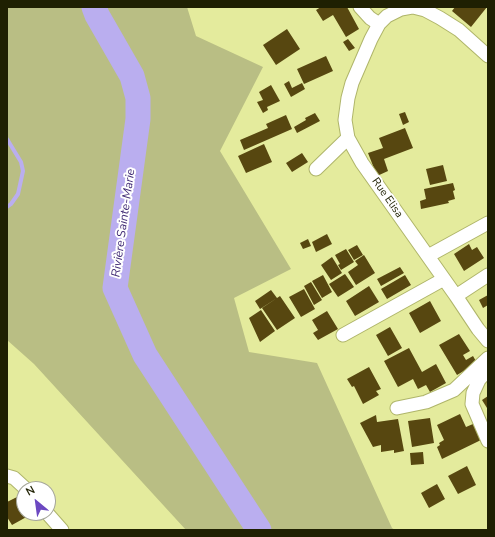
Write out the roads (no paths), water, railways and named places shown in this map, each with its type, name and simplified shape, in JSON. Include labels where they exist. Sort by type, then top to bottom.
[{"type":"street","points":[[360,7],[370,18],[379,24]]},
{"type":"street","name":"Rue Elisa","points":[[488,56],[458,30],[419,8],[401,9],[387,16],[379,24],[371,39],[352,83],[345,120],[348,138],[362,163],[478,329],[488,341]]},
{"type":"street","points":[[316,170],[348,138]]},
{"type":"street","points":[[428,256],[488,223]]},
{"type":"street","points":[[456,296],[488,275]]},
{"type":"street","points":[[343,335],[444,279]]},
{"type":"street","points":[[397,408],[426,402],[454,390],[488,358]]},
{"type":"street","points":[[488,370],[479,380],[473,392],[472,404],[488,441]]},
{"type":"street","points":[[7,476],[14,478],[17,481]]},
{"type":"street","points":[[54,521],[62,530]]},
{"type":"waterway","name":"Rivière Sainte-Marie","points":[[94,7],[97,15],[132,76],[138,98],[138,119],[115,288],[145,355],[259,530]]},
{"type":"waterway","points":[[7,139],[21,162],[23,171],[18,194],[7,207]]}]
